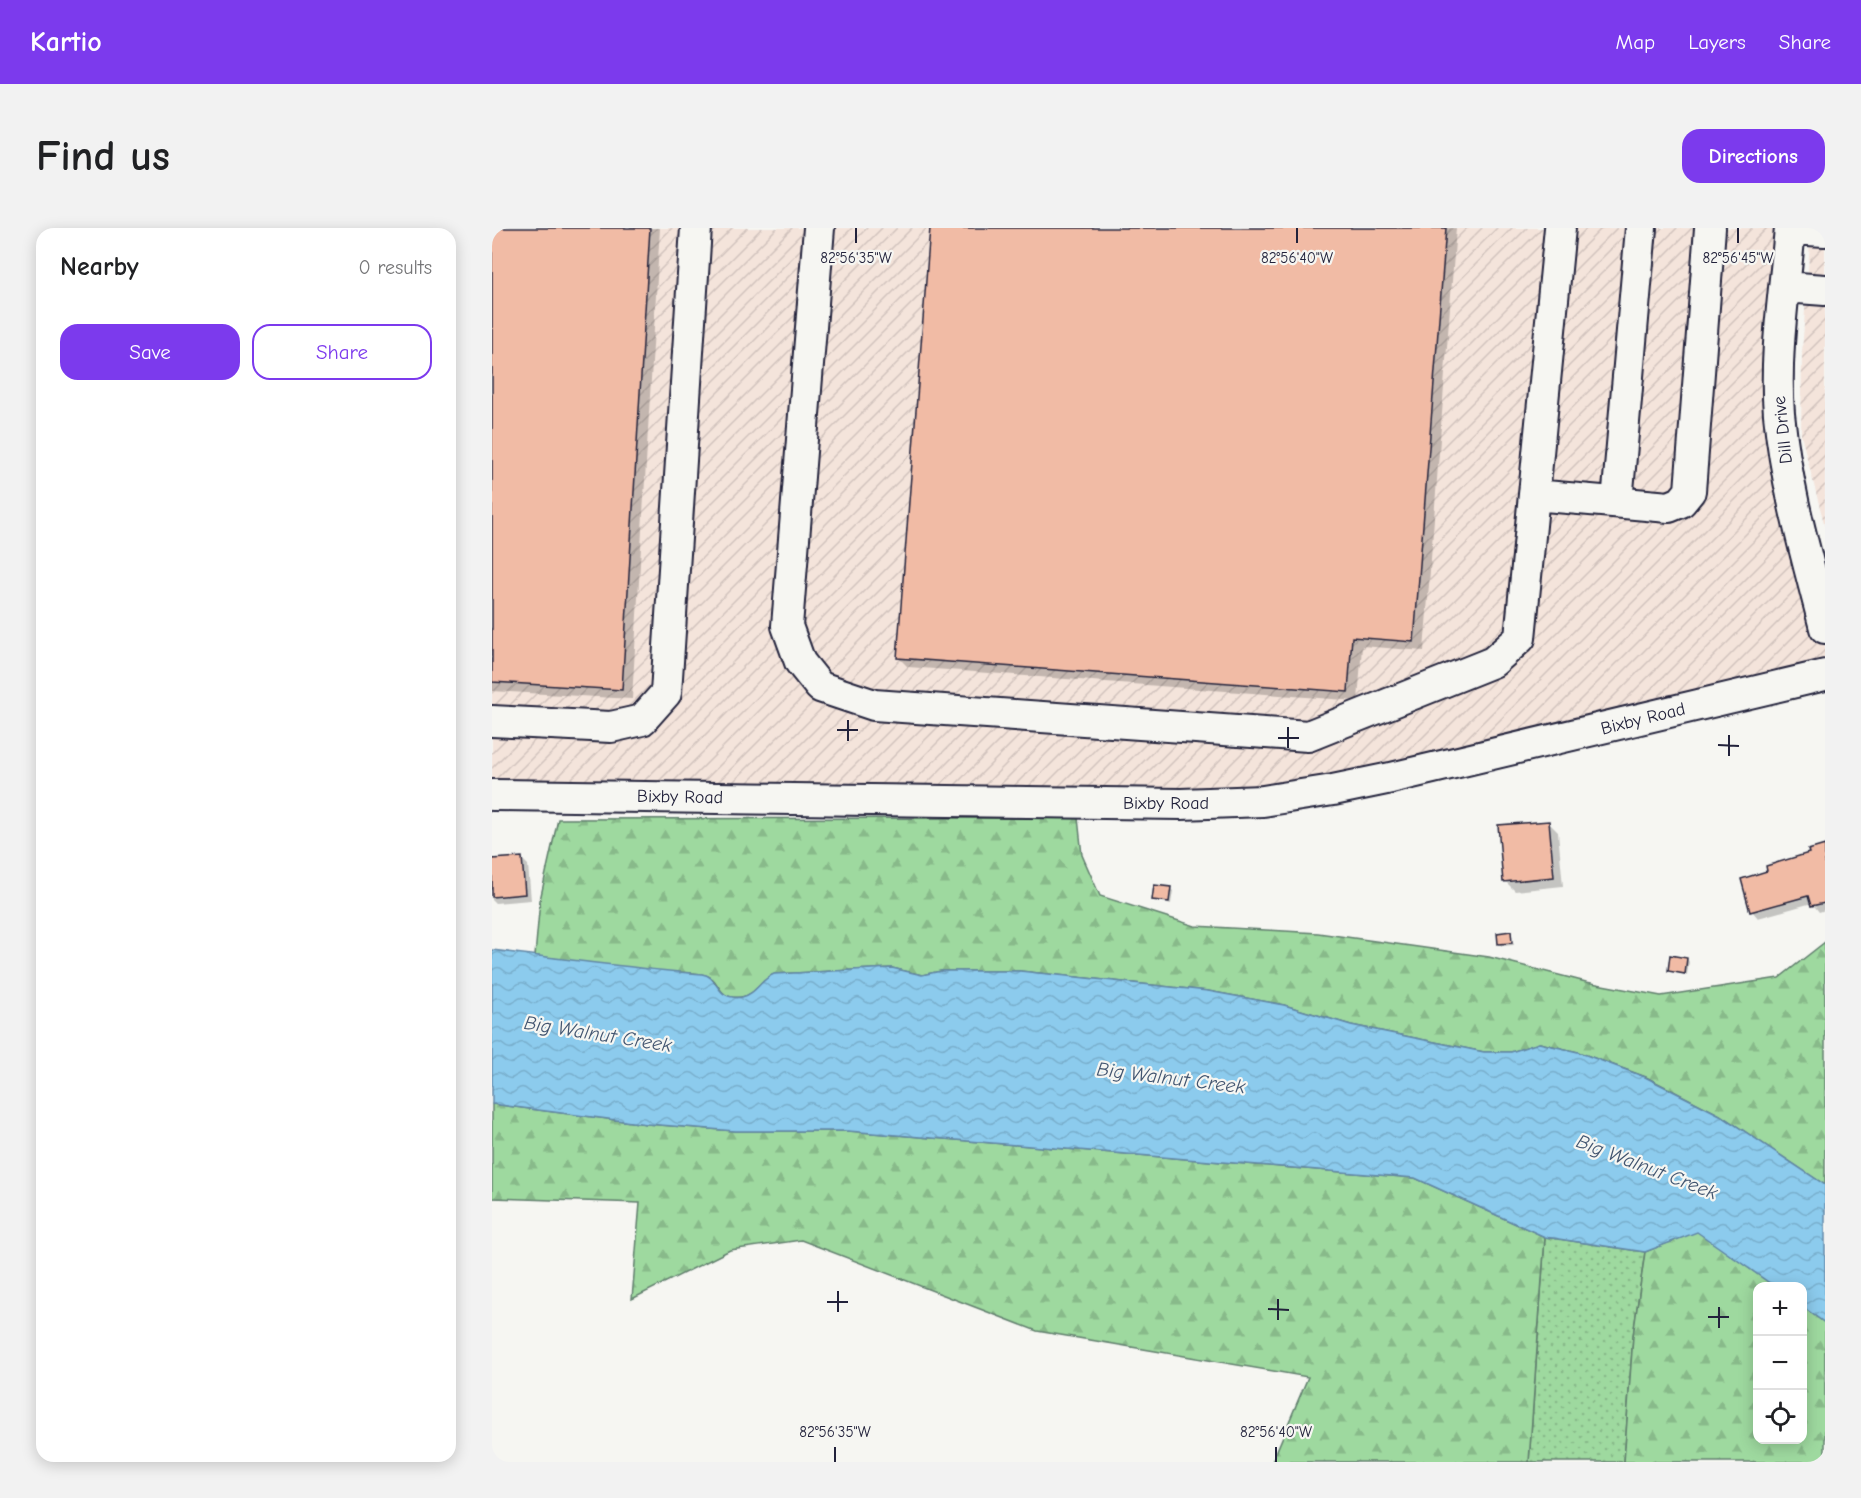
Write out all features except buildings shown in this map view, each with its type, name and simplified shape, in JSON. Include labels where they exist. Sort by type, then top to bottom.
[{"type":"street","points":[[492,721],[611,727],[642,720],[666,693],[696,228]]},
{"type":"street","points":[[819,228],[787,627],[800,662],[820,687],[874,705],[1308,736],[1493,662],[1520,638],[1560,228]]},
{"type":"street","points":[[1617,502],[1641,228]]},
{"type":"street","points":[[1534,495],[1669,507],[1681,502],[1690,491],[1710,228]]},
{"type":"street","points":[[1790,228],[1825,231]]},
{"type":"street","name":"Dill Drive","points":[[1790,228],[1779,373],[1779,413],[1796,511],[1825,628]]},
{"type":"street","points":[[1785,286],[1825,290]]},
{"type":"street","name":"Bixby Road","points":[[492,795],[1181,804],[1263,801],[1333,790],[1403,775],[1825,675]]},
{"type":"shaded area","points":[[492,228],[1790,228],[1779,373],[1825,628],[1825,675],[1333,790],[492,795]]},
{"type":"shaded area","points":[[1811,228],[1825,228],[1825,527],[1801,435],[1802,352]]},
{"type":"green space","points":[[1078,818],[1082,855],[1100,896],[1195,926],[1318,933],[1489,957],[1586,982],[1661,996],[1779,978],[1825,942],[1825,1185],[1720,1115],[1646,1077],[1578,1052],[1540,1043],[1511,1052],[1484,1052],[1351,1025],[1284,1005],[1208,991],[1020,971],[941,971],[922,975],[892,968],[775,974],[746,996],[733,997],[723,992],[710,977],[705,975],[659,972],[535,956],[540,900],[558,819]]},
{"type":"green space","points":[[492,1104],[647,1124],[735,1131],[848,1131],[1415,1178],[1545,1237],[1529,1462],[1272,1462],[1308,1377],[1037,1331],[801,1240],[730,1250],[632,1299],[640,1203],[492,1198]]},
{"type":"green space","points":[[1697,1231],[1768,1282],[1753,1282],[1753,1444],[1807,1444],[1807,1310],[1825,1323],[1825,1462],[1624,1462],[1633,1336],[1645,1252]]},
{"type":"green space","points":[[1545,1237],[1645,1252],[1633,1336],[1624,1462],[1529,1462]]},
{"type":"water","name":"Big Walnut Creek","points":[[492,950],[702,974],[712,979],[726,995],[733,997],[747,995],[774,974],[892,968],[922,975],[941,971],[1020,971],[1208,991],[1284,1005],[1351,1025],[1484,1052],[1511,1052],[1539,1043],[1578,1052],[1645,1077],[1720,1115],[1825,1185],[1825,1323],[1807,1310],[1807,1282],[1768,1282],[1697,1232],[1645,1252],[1545,1237],[1415,1178],[848,1131],[735,1131],[647,1124],[492,1104]]}]
